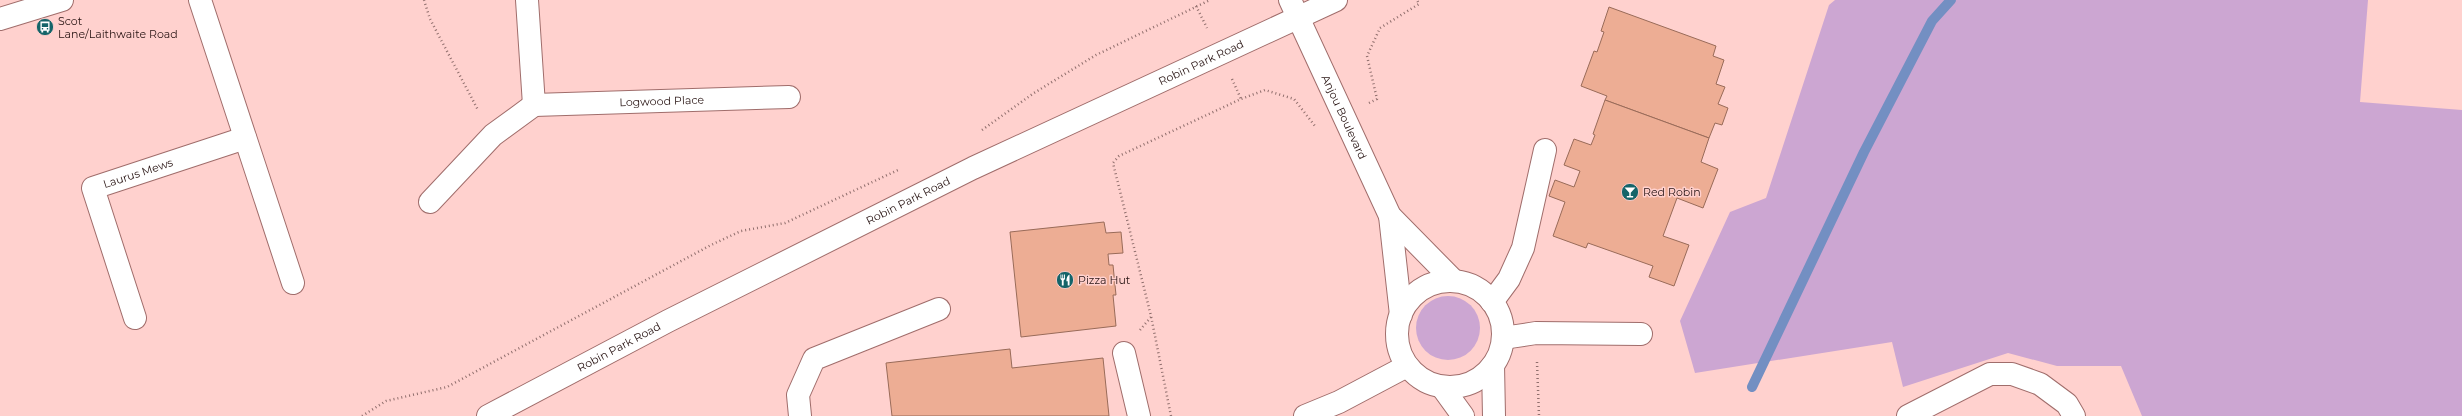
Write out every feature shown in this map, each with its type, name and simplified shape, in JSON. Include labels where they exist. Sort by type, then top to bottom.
[{"type":"street","points":[[0,19],[62,0]]},
{"type":"street","points":[[200,0],[293,283]]},
{"type":"street","points":[[430,202],[493,135],[534,105],[527,0]]},
{"type":"street","name":"Robin Park Road","points":[[488,416],[668,321],[973,168],[1294,10],[1336,0]]},
{"type":"street","name":"Anjou Boulevard","points":[[1294,10],[1390,216],[1400,315],[1397,333],[1399,350],[1407,366],[1417,376],[1442,387],[1456,387],[1470,383],[1483,376],[1493,365]]},
{"type":"street","name":"Logwood Place","points":[[534,105],[790,97]]},
{"type":"street","name":"Laurus Mews","points":[[135,318],[93,188],[245,138]]},
{"type":"street","points":[[1492,302],[1509,279],[1523,248],[1545,150]]},
{"type":"street","name":"Anjou Boulevard","points":[[1390,216],[1454,281]]},
{"type":"street","name":"Anjou Boulevard","points":[[1400,315],[1407,303],[1422,290],[1440,282],[1454,281],[1468,285],[1482,292],[1492,302],[1498,313],[1503,338],[1493,365],[1494,416]]},
{"type":"street","points":[[800,416],[798,395],[814,359],[940,308]]},
{"type":"street","points":[[1503,338],[1536,333],[1641,334]]},
{"type":"street","points":[[1124,353],[1139,416]]},
{"type":"street","points":[[1305,416],[1339,402],[1407,366]]},
{"type":"street","points":[[1908,416],[1990,374],[2012,374],[2040,384],[2067,404],[2074,416]]},
{"type":"street","points":[[1442,387],[1463,416]]},
{"type":"path","points":[[424,0],[430,20],[454,67],[493,135]]},
{"type":"path","points":[[975,135],[1034,93],[1096,55],[1210,0]]},
{"type":"path","points":[[1377,99],[1367,56],[1380,28],[1419,4],[1417,0]]},
{"type":"path","points":[[1171,416],[1151,316],[1113,163],[1119,156],[1241,99],[1265,90],[1294,99],[1316,128]]},
{"type":"path","points":[[362,416],[386,401],[448,387],[711,245],[741,232],[785,223],[905,167]]},
{"type":"path","points":[[1536,333],[1539,416]]},
{"type":"shaded area","points":[[1835,0],[2368,0],[2360,102],[2462,110],[2462,416],[2142,416],[2121,366],[2057,366],[2008,353],[1903,387],[1892,342],[1695,373],[1680,321],[1730,212],[1766,198],[1829,5]]},
{"type":"shaded area","points":[[1442,296],[1454,296],[1471,305],[1478,316],[1480,328],[1478,340],[1471,351],[1454,360],[1442,360],[1430,355],[1421,346],[1416,334],[1416,322],[1421,310],[1430,301]]},
{"type":"building","points":[[1609,7],[1716,46],[1713,56],[1724,60],[1716,84],[1725,87],[1718,104],[1728,108],[1722,125],[1715,123],[1709,138],[1605,100],[1607,96],[1581,86],[1594,51],[1597,52],[1604,32],[1601,31]]},
{"type":"building","name":"Red Robin","points":[[1605,100],[1709,138],[1701,162],[1718,169],[1703,208],[1677,198],[1663,236],[1689,245],[1674,286],[1649,277],[1653,266],[1588,243],[1586,248],[1553,236],[1565,202],[1549,196],[1555,180],[1574,187],[1580,171],[1564,165],[1574,139],[1591,145],[1595,135],[1593,134]]},
{"type":"building","name":"Pizza Hut","points":[[1104,222],[1106,233],[1121,232],[1123,253],[1108,254],[1109,265],[1113,265],[1116,295],[1113,295],[1116,326],[1021,337],[1010,232]]},
{"type":"building","points":[[1010,349],[1012,368],[1103,358],[1109,416],[892,416],[886,363]]},
{"type":"waterway","points":[[1752,387],[1864,152],[1932,21],[1951,0]]},
{"type":"place","name":"Scot Lane/Laithwaite Road","points":[[45,27]]},
{"type":"place","name":"Red Robin","points":[[1630,192]]},
{"type":"place","name":"Pizza Hut","points":[[1065,280]]}]
